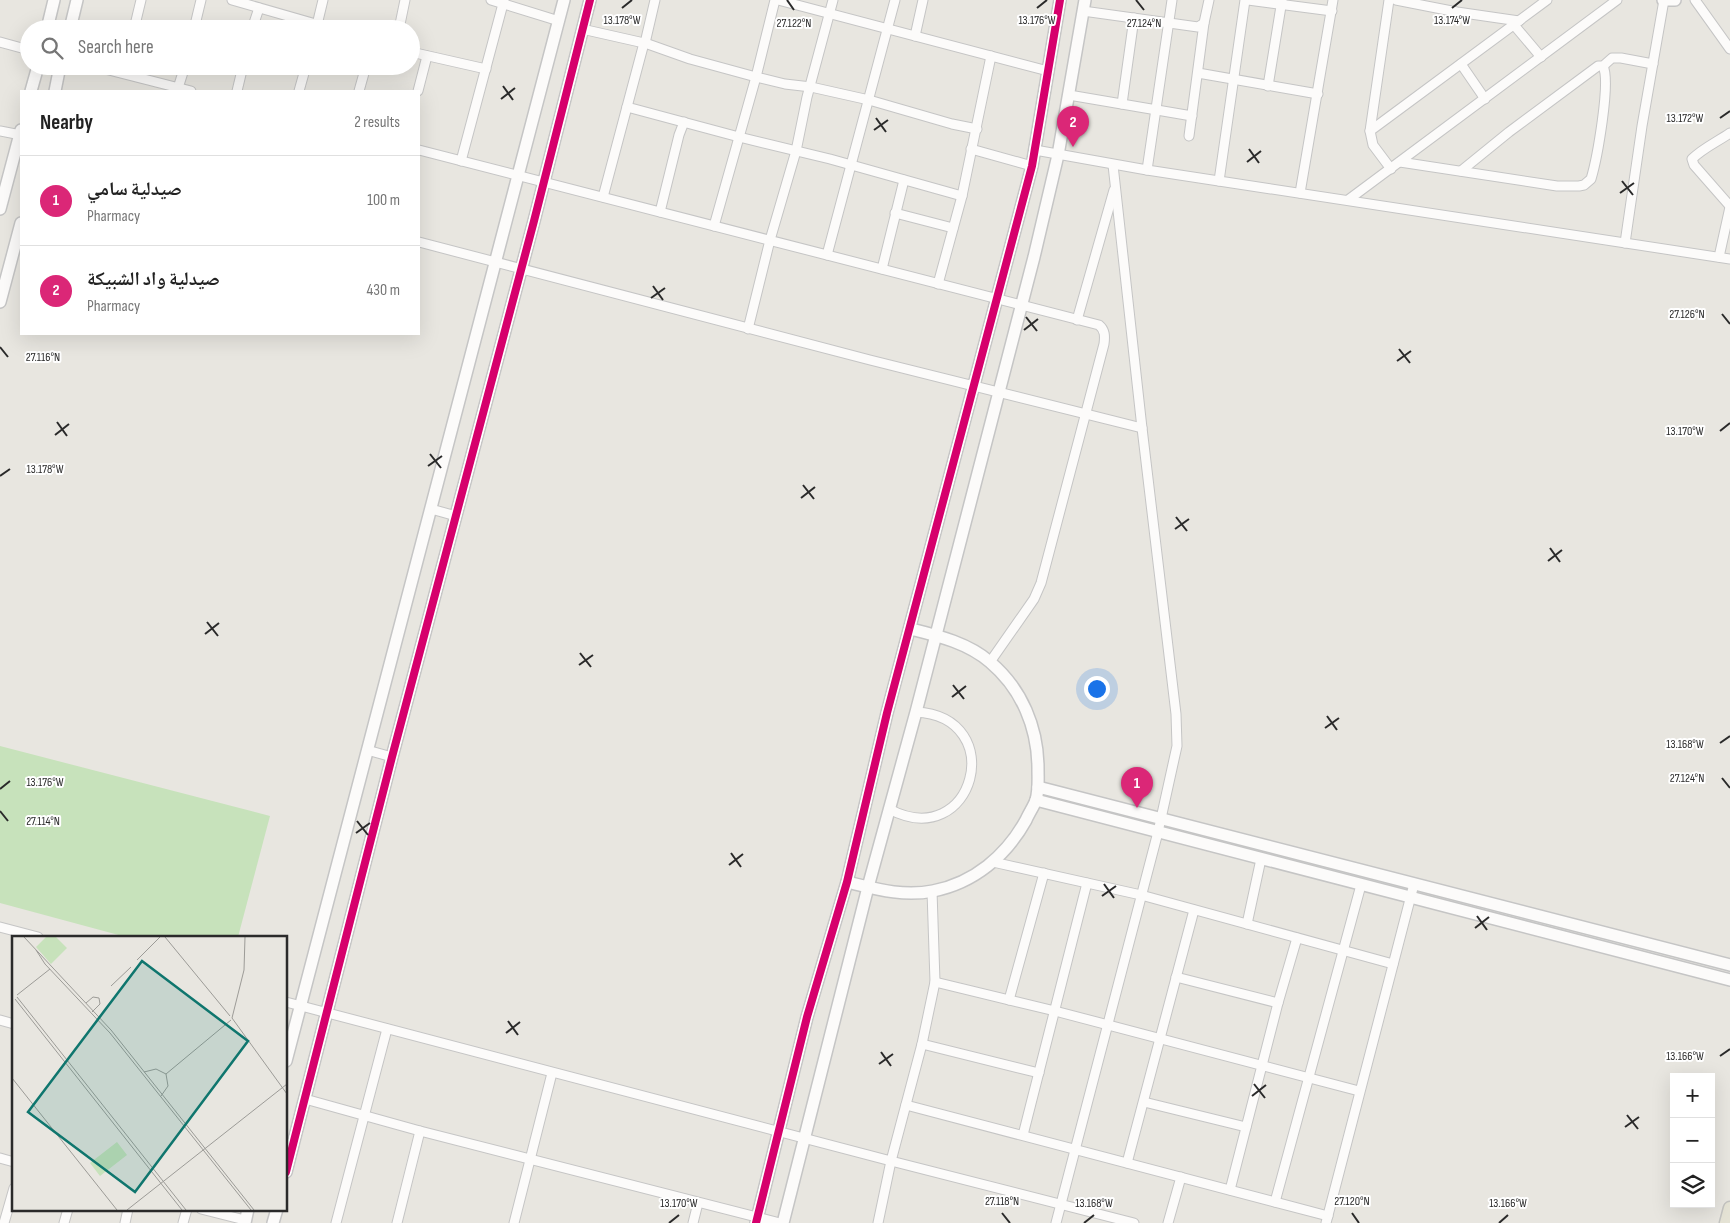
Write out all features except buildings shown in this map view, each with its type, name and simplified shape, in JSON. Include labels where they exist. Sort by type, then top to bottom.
[{"type":"main road","points":[[1726,1223],[1730,1208]]},
{"type":"street","points":[[49,20],[54,0]]},
{"type":"street","points":[[72,20],[77,0]]},
{"type":"street","points":[[136,20],[141,0]]},
{"type":"street","points":[[196,20],[201,0]]},
{"type":"street","points":[[232,0],[298,20]]},
{"type":"street","points":[[318,20],[323,0]]},
{"type":"street","points":[[401,20],[405,0]]},
{"type":"street","points":[[491,0],[503,2],[559,21]]},
{"type":"street","points":[[288,1053],[564,0]]},
{"type":"street","points":[[288,1164],[392,757],[544,182],[590,0]]},
{"type":"street","points":[[603,197],[655,0]]},
{"type":"street","points":[[714,226],[777,0],[1048,71]]},
{"type":"street","points":[[748,328],[770,240],[796,151],[833,0]]},
{"type":"street","points":[[827,255],[888,29],[894,0]]},
{"type":"street","points":[[915,36],[923,0]]},
{"type":"street","points":[[757,1220],[807,1017],[847,882],[857,832],[887,713],[911,629],[1032,166],[1060,0]]},
{"type":"street","points":[[1147,170],[1172,0]]},
{"type":"street","points":[[1189,136],[1204,23],[1209,0]]},
{"type":"street","points":[[1219,180],[1246,0],[1281,2],[1332,11]]},
{"type":"street","points":[[1300,193],[1333,0]]},
{"type":"street","points":[[1388,0],[1370,131],[1373,144],[1390,169]]},
{"type":"street","points":[[1396,0],[1516,23],[1541,58]]},
{"type":"street","points":[[1370,131],[1547,0]]},
{"type":"street","points":[[1348,200],[1617,0]]},
{"type":"street","points":[[1625,243],[1640,135],[1664,0],[1675,0]]},
{"type":"street","points":[[1695,0],[1730,49]]},
{"type":"street","points":[[461,161],[503,2]]},
{"type":"street","points":[[1268,86],[1281,2]]},
{"type":"street","points":[[305,1099],[757,1220],[781,1223],[805,1138],[868,887],[916,712],[1021,305],[1058,155],[1084,5],[1134,18],[1198,27],[1204,23]]},
{"type":"street","points":[[255,20],[259,8]]},
{"type":"street","points":[[1122,104],[1134,18]]},
{"type":"street","points":[[582,29],[645,43],[690,59],[756,77],[869,100],[952,124],[977,129]]},
{"type":"street","points":[[0,42],[20,48]]},
{"type":"street","points":[[420,54],[486,69]]},
{"type":"street","points":[[418,90],[427,56]]},
{"type":"street","points":[[938,284],[962,196],[991,56]]},
{"type":"street","points":[[1461,171],[1570,86],[1595,68],[1600,65],[1603,66],[1612,58],[1654,64]]},
{"type":"street","points":[[1461,64],[1485,99]]},
{"type":"street","points":[[1400,162],[1557,186],[1579,186],[1589,182],[1593,172],[1605,93],[1606,76],[1603,66]]},
{"type":"street","points":[[1198,73],[1318,94]]},
{"type":"street","points":[[31,90],[35,75]]},
{"type":"street","points":[[55,90],[58,75]]},
{"type":"street","points":[[138,75],[187,90]]},
{"type":"street","points":[[178,88],[182,75]]},
{"type":"street","points":[[237,90],[241,75]]},
{"type":"street","points":[[299,90],[303,75]]},
{"type":"street","points":[[359,90],[363,75]]},
{"type":"street","points":[[1069,95],[1192,116]]},
{"type":"street","points":[[627,107],[962,196]]},
{"type":"street","points":[[660,212],[678,135],[684,122]]},
{"type":"street","points":[[0,130],[20,133]]},
{"type":"street","points":[[1719,257],[1730,208],[1694,165],[1692,159],[1702,149],[1711,146],[1730,134]]},
{"type":"street","points":[[0,208],[20,137]]},
{"type":"street","points":[[420,150],[1098,325],[1102,328],[1105,336],[1038,592],[990,662]]},
{"type":"street","points":[[971,150],[1032,166]]},
{"type":"street","points":[[1035,150],[1147,170],[1730,258]]},
{"type":"street","points":[[1056,1223],[1158,832],[1174,764],[1178,731],[1113,164]]},
{"type":"street","points":[[882,269],[904,180]]},
{"type":"street","points":[[1077,320],[1115,185]]},
{"type":"street","points":[[895,213],[953,228]]},
{"type":"street","points":[[0,302],[20,227]]},
{"type":"street","points":[[420,242],[1142,428]]},
{"type":"street","points":[[431,510],[456,516]]},
{"type":"street","points":[[847,882],[900,893],[932,891],[965,881],[994,862],[1016,836],[1036,800],[1038,759],[1036,737],[1029,715],[1015,689],[1006,677],[974,650],[955,641],[911,629]]},
{"type":"street","points":[[889,810],[913,819],[926,819],[938,816],[959,802],[971,780],[972,755],[968,743],[961,732],[952,723],[941,717],[916,712]]},
{"type":"street","points":[[368,750],[392,757]]},
{"type":"street","points":[[1038,787],[1730,966]]},
{"type":"street","points":[[1036,800],[1730,980]]},
{"type":"street","points":[[1247,924],[1261,859]]},
{"type":"street","points":[[994,862],[1141,896],[1393,964]]},
{"type":"street","points":[[1009,1000],[1044,874]]},
{"type":"street","points":[[1024,1135],[1087,883]]},
{"type":"street","points":[[906,1105],[1275,1202],[1327,1220],[1414,884]]},
{"type":"street","points":[[1275,1202],[1361,885]]},
{"type":"street","points":[[878,1223],[891,1161],[922,1044],[935,982],[932,891]]},
{"type":"street","points":[[1127,1163],[1194,910]]},
{"type":"street","points":[[0,927],[34,936]]},
{"type":"street","points":[[1230,1190],[1278,1003],[1297,938]]},
{"type":"street","points":[[1176,977],[1278,1003]]},
{"type":"street","points":[[935,982],[1055,1011],[1359,1091]]},
{"type":"street","points":[[288,1003],[552,1073],[1134,1223]]},
{"type":"street","points":[[336,1223],[387,1029]]},
{"type":"street","points":[[922,1044],[1039,1073]]},
{"type":"street","points":[[514,1223],[552,1073]]},
{"type":"street","points":[[1144,1102],[1246,1127]]},
{"type":"street","points":[[397,1223],[420,1131]]},
{"type":"street","points":[[1168,1223],[1181,1177]]},
{"type":"street","points":[[4,1223],[12,1195]]},
{"type":"street","points":[[693,1223],[698,1203]]},
{"type":"street","points":[[64,1223],[68,1210]]},
{"type":"street","points":[[124,1223],[128,1210]]},
{"type":"street","points":[[183,1223],[187,1210]]},
{"type":"street","points":[[207,1210],[246,1217]]},
{"type":"street","points":[[273,1223],[277,1210]]},
{"type":"green space","points":[[0,746],[270,816],[238,936],[122,936],[0,903]]},
{"type":"cycle path","points":[[288,1164],[392,757],[534,221],[590,0]]},
{"type":"cycle path","points":[[756,1223],[807,1017],[847,882],[887,713],[1032,166],[1060,0]]},
{"type":"place","name":"صيدلية واد الشبيكة","points":[[1073,147]]},
{"type":"place","name":"صيدلية سامي","points":[[1137,808]]}]
